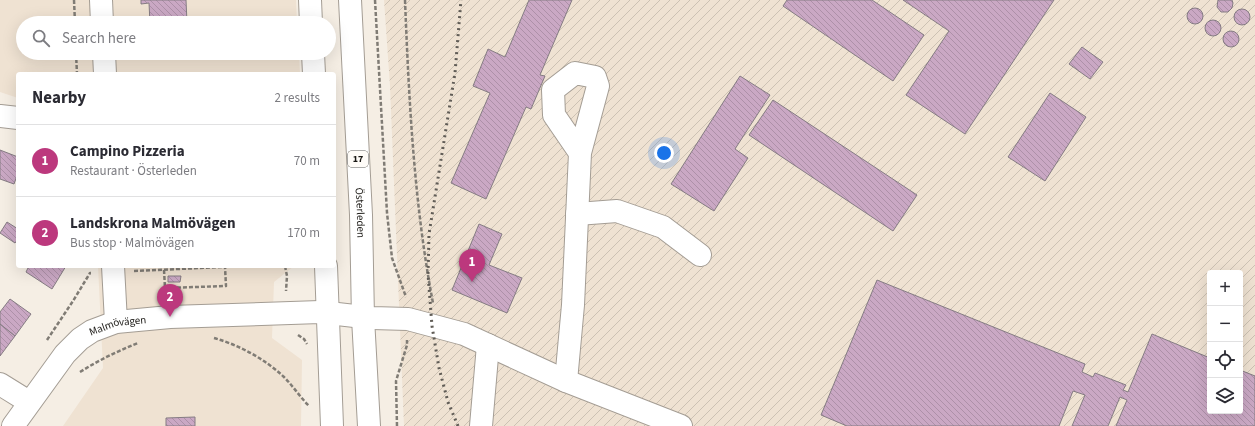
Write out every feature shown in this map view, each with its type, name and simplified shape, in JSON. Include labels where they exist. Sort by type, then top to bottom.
[{"type":"main road","points":[[101,0],[102,16]]},
{"type":"main road","points":[[310,0],[311,16]]},
{"type":"main road","name":"Österleden","points":[[350,0],[361,215],[369,426]]},
{"type":"main road","points":[[104,60],[105,72]]},
{"type":"main road","points":[[313,60],[314,72]]},
{"type":"main road","points":[[0,116],[16,118]]},
{"type":"main road","points":[[566,381],[572,305],[580,153]]},
{"type":"main road","points":[[577,214],[617,211],[663,227],[700,255]]},
{"type":"main road","points":[[326,268],[332,426]]},
{"type":"main road","points":[[114,270],[116,322]]},
{"type":"main road","name":"Malmövägen","points":[[12,426],[28,402],[65,354],[80,339],[92,331],[116,322],[170,317],[328,313],[364,318],[408,319],[464,334],[566,381],[681,426]]},
{"type":"main road","points":[[482,426],[488,345]]},
{"type":"main road","points":[[0,384],[28,402]]},
{"type":"path","points":[[74,0],[75,16]]},
{"type":"path","points":[[375,0],[386,213],[392,258],[406,299],[408,319],[407,345],[396,381],[397,426]]},
{"type":"path","points":[[405,0],[412,124],[421,227],[438,327]]},
{"type":"path","points":[[76,60],[77,72]]},
{"type":"path","points":[[45,342],[90,273],[114,270],[205,268]]},
{"type":"path","points":[[164,270],[165,288],[172,288],[226,286],[225,268]]},
{"type":"path","points":[[213,338],[225,341],[270,365],[286,378],[314,411]]},
{"type":"shaded area","points":[[0,0],[296,0],[297,16],[16,16],[16,60],[299,60],[300,72],[16,72],[16,97],[0,92]]},
{"type":"shaded area","points":[[384,0],[1255,0],[1255,426],[404,426],[390,86]]},
{"type":"shaded area","points":[[98,268],[292,268],[274,282],[272,338],[302,360],[301,426],[63,426],[103,368]]},
{"type":"building","points":[[141,0],[186,0],[187,16],[150,16],[149,3],[141,4]]},
{"type":"building","points":[[529,0],[572,0],[540,75],[545,76],[531,109],[526,107],[486,199],[451,183],[490,93],[473,86],[488,49],[505,57]]},
{"type":"building","points":[[787,0],[872,0],[924,35],[893,81],[783,6]]},
{"type":"building","points":[[903,0],[1054,0],[965,134],[906,95],[949,31]]},
{"type":"building","points":[[1218,0],[1232,0],[1232,8],[1228,12],[1221,12],[1217,7]]},
{"type":"building","points":[[1192,8],[1198,8],[1203,13],[1201,22],[1198,24],[1192,24],[1187,19],[1187,13]]},
{"type":"building","points":[[1239,9],[1245,9],[1250,14],[1248,23],[1245,25],[1239,25],[1234,20],[1234,14]]},
{"type":"building","points":[[1210,20],[1216,20],[1221,25],[1219,34],[1216,36],[1210,36],[1205,31],[1205,25]]},
{"type":"building","points":[[1228,31],[1234,31],[1239,36],[1237,45],[1234,47],[1228,47],[1223,42],[1223,36]]},
{"type":"building","points":[[1082,47],[1103,62],[1090,79],[1069,64]]},
{"type":"building","points":[[740,76],[770,95],[735,149],[748,158],[714,211],[671,184]]},
{"type":"building","points":[[1050,93],[1086,117],[1045,181],[1008,157]]},
{"type":"building","points":[[773,100],[917,195],[893,231],[749,135]]},
{"type":"building","points":[[0,150],[16,156],[16,178],[14,184],[0,179]]},
{"type":"building","points":[[7,222],[16,228],[16,242],[15,243],[0,233]]},
{"type":"building","points":[[479,224],[502,234],[489,265],[522,278],[507,313],[452,290]]},
{"type":"building","points":[[28,268],[65,268],[52,289],[26,272]]},
{"type":"building","points":[[168,276],[181,276],[180,282],[168,282]]},
{"type":"building","points":[[877,280],[1085,364],[1082,372],[1093,377],[1095,373],[1126,385],[1123,390],[1128,392],[1152,334],[1207,357],[1207,414],[1243,414],[1243,371],[1255,376],[1255,426],[1116,426],[1127,400],[1120,397],[1108,426],[1072,426],[1085,395],[1073,391],[1059,426],[847,426],[821,415]]},
{"type":"building","points":[[10,299],[31,314],[15,336],[0,324],[0,312]]},
{"type":"building","points":[[0,324],[15,336],[0,356]]},
{"type":"building","points":[[195,417],[195,426],[166,426],[166,418]]},
{"type":"railway","points":[[458,426],[448,402],[439,368],[432,326],[428,274],[429,234],[455,73],[461,0]]},
{"type":"place","name":"Campino Pizzeria","points":[[472,282]]},
{"type":"place","name":"Landskrona Malmövägen","points":[[170,317]]}]
